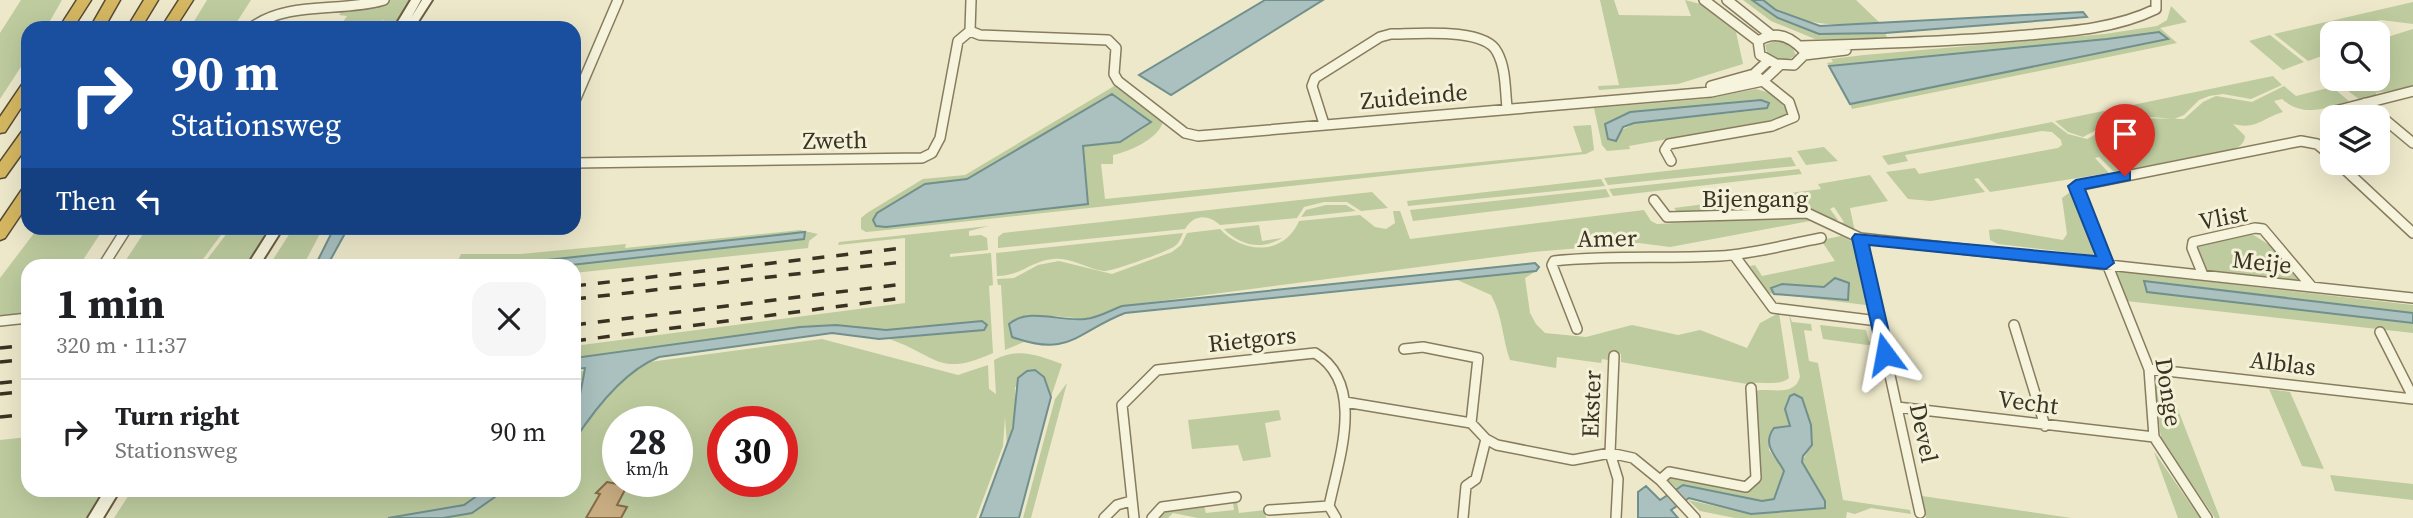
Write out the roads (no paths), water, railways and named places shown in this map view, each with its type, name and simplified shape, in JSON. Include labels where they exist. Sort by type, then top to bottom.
[{"type":"highway","points":[[63,21],[73,0]]},
{"type":"highway","points":[[70,21],[84,0]]},
{"type":"highway","points":[[101,21],[113,0]]},
{"type":"highway","points":[[138,21],[150,0]]},
{"type":"highway","points":[[172,21],[186,0]]},
{"type":"highway","points":[[0,128],[21,96]]},
{"type":"highway","points":[[0,173],[21,144]]},
{"type":"highway","points":[[0,237],[21,203]]},
{"type":"highway","points":[[0,237],[21,217]]},
{"type":"main road","points":[[404,21],[416,0]]},
{"type":"main road","points":[[414,21],[427,0]]},
{"type":"main road","points":[[257,259],[273,235]]},
{"type":"main road","points":[[95,518],[108,497]]},
{"type":"street","points":[[257,21],[264,12],[283,5],[370,4],[384,0]]},
{"type":"street","points":[[581,87],[618,0]]},
{"type":"street","name":"Zweth","points":[[581,163],[922,158],[932,153],[940,138],[958,41],[970,31],[971,0]]},
{"type":"street","points":[[1704,0],[1758,41]]},
{"type":"street","points":[[1727,0],[1771,35],[1787,37],[1800,46],[1804,55]]},
{"type":"street","points":[[1758,41],[1757,51],[1768,61],[1780,65],[1797,64],[1804,55],[1879,45],[2107,26],[2147,18],[2156,9],[2156,0]]},
{"type":"street","name":"Zuideinde","points":[[970,31],[980,35],[1108,40],[1116,48],[1114,74],[1118,81],[1191,135],[1700,91],[1763,81]]},
{"type":"street","name":"Zuideinde","points":[[1324,124],[1312,86],[1315,78],[1380,37],[1391,34],[1474,36],[1488,41],[1497,52],[1507,107]]},
{"type":"street","points":[[1758,41],[1771,35]]},
{"type":"street","points":[[1800,46],[1879,45]]},
{"type":"street","points":[[1700,91],[1754,74],[1768,61]]},
{"type":"street","points":[[1763,81],[1780,65]]},
{"type":"street","points":[[1671,161],[1664,148],[1669,144],[1791,120],[1794,117],[1793,108],[1754,74]]},
{"type":"street","points":[[2357,105],[2413,91]]},
{"type":"street","points":[[2365,103],[2413,143]]},
{"type":"street","name":"Donge","points":[[2207,518],[2154,437],[2148,369],[2076,186],[2301,141],[2313,142]]},
{"type":"street","points":[[2313,142],[2320,147]]},
{"type":"street","points":[[2351,175],[2413,233]]},
{"type":"street","name":"Bijengang","points":[[1654,201],[1661,213],[1667,217],[1814,214],[1860,238]]},
{"type":"street","name":"Vlist","points":[[2203,275],[2192,248],[2193,242],[2255,228],[2269,233],[2312,287]]},
{"type":"street","points":[[107,259],[123,235]]},
{"type":"street","name":"Amer","points":[[1577,328],[1552,265],[1554,261],[1606,255],[1634,259],[1734,255],[1821,238]]},
{"type":"street","name":"Meije","points":[[1860,238],[2413,298]]},
{"type":"street","name":"Devel","points":[[1860,238],[1920,513]]},
{"type":"street","points":[[1734,255],[1765,301],[1773,308],[1878,321]]},
{"type":"street","points":[[0,321],[21,319]]},
{"type":"street","points":[[2014,325],[2045,426]]},
{"type":"street","points":[[2380,332],[2413,398]]},
{"type":"street","points":[[1404,349],[1423,347],[1478,358],[1471,423]]},
{"type":"street","name":"Rietgors","points":[[1134,518],[1122,405],[1157,370],[1315,353],[1327,356],[1335,365],[1347,412],[1329,506]]},
{"type":"street","name":"Ekster","points":[[1614,356],[1610,453],[1618,479],[1616,518]]},
{"type":"street","name":"Alblas","points":[[2148,369],[2413,398]]},
{"type":"street","points":[[1660,480],[1669,472],[1746,487],[1756,478],[1751,388]]},
{"type":"street","points":[[1345,401],[1471,423],[1486,439],[1497,445],[1573,460],[1610,453],[1633,458],[1660,480],[1695,518]]},
{"type":"street","name":"Vecht","points":[[1897,407],[2154,437]]},
{"type":"street","points":[[1462,518],[1466,486],[1476,479],[1486,439]]},
{"type":"street","points":[[1152,518],[1162,507],[1236,497]]},
{"type":"street","points":[[1104,518],[1117,505],[1131,501]]},
{"type":"street","points":[[1269,510],[1329,506],[1336,518]]},
{"type":"water","points":[[1265,0],[1323,0],[1171,95],[1139,75]]},
{"type":"water","points":[[1752,0],[1763,0],[1776,10],[1820,26],[2083,12],[2087,17],[1885,33],[1819,34],[1778,18]]},
{"type":"water","points":[[2159,32],[2168,39],[1850,104],[1829,66],[2107,39]]},
{"type":"water","points":[[1112,94],[1151,122],[1120,142],[1083,146],[1088,204],[876,226],[873,220],[877,213],[925,184],[967,179]]},
{"type":"water","points":[[1761,100],[1769,103],[1767,108],[1634,123],[1623,127],[1616,141],[1608,139],[1605,124],[1630,112]]},
{"type":"water","points":[[805,232],[804,239],[581,264],[581,259],[556,259]]},
{"type":"water","points":[[330,235],[344,235],[331,259],[318,259]]},
{"type":"water","points":[[1535,263],[1539,267],[1536,271],[1125,313],[1060,344],[1031,343],[1012,337],[1009,324],[1026,316],[1085,319],[1100,316],[1122,306]]},
{"type":"water","points":[[1835,278],[1849,283],[1848,300],[1774,294],[1771,288],[1782,284],[1824,287]]},
{"type":"water","points":[[2144,281],[2413,313],[2413,323],[2147,292]]},
{"type":"water","points":[[982,321],[987,325],[984,330],[879,339],[832,333],[659,357],[646,363],[622,382],[600,404],[581,431],[581,388],[585,368],[581,368],[581,357],[800,327],[836,325],[886,330]]},
{"type":"water","points":[[1035,370],[1044,377],[1051,397],[1019,518],[980,518],[1013,428],[1018,378],[1027,371]]},
{"type":"water","points":[[1794,394],[1802,398],[1811,425],[1812,445],[1803,456],[1802,462],[1825,501],[1825,508],[1751,514],[1689,498],[1671,510],[1678,518],[1638,518],[1638,492],[1646,486],[1660,500],[1683,485],[1762,501],[1774,499],[1784,471],[1772,451],[1770,434],[1774,428],[1790,426],[1785,409],[1790,396]]},
{"type":"water","points":[[475,497],[495,497],[472,513],[443,518],[388,518],[464,505]]},
{"type":"railway","points":[[581,285],[903,248]]},
{"type":"railway","points":[[581,298],[903,262]]},
{"type":"railway","points":[[581,324],[903,284]]},
{"type":"railway","points":[[581,340],[903,298]]},
{"type":"railway","points":[[0,348],[21,346]]},
{"type":"railway","points":[[0,362],[21,360]]},
{"type":"railway","points":[[0,383],[21,381]]},
{"type":"railway","points":[[0,394],[21,392]]},
{"type":"railway","points":[[0,417],[21,415]]}]
